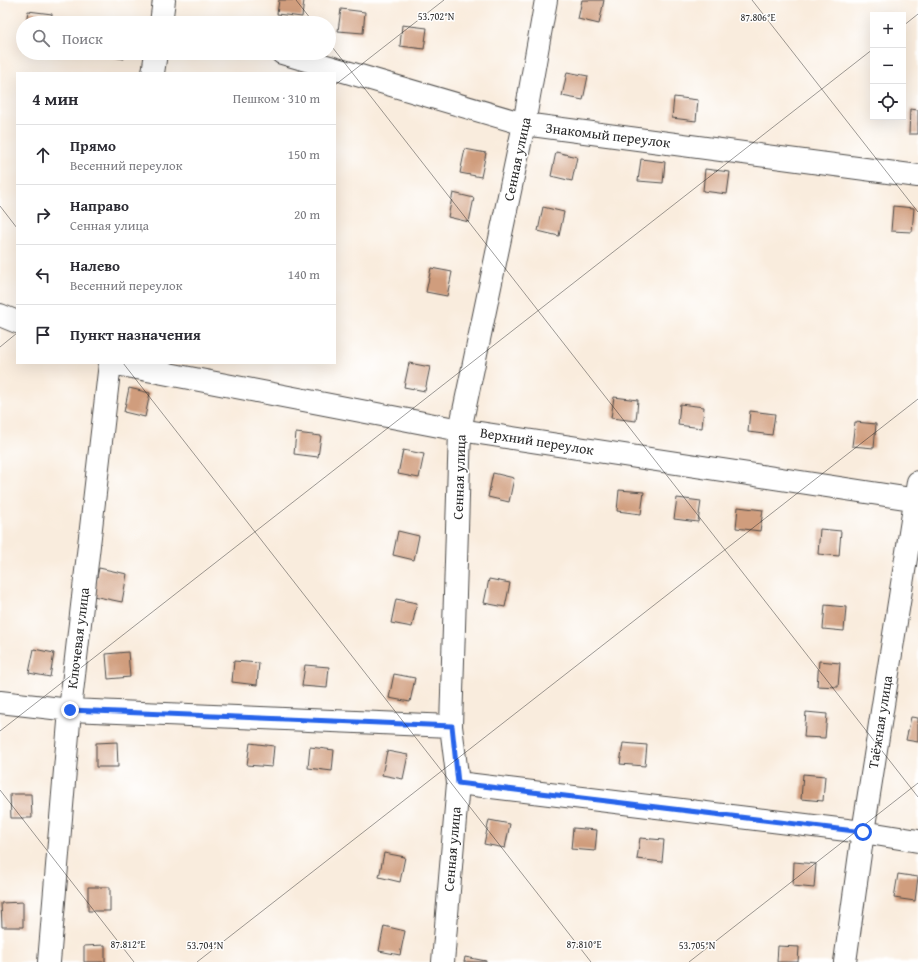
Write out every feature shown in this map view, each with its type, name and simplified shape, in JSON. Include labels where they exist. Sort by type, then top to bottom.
[{"type":"street","name":"Сенная улица","points":[[443,962],[458,783],[452,726],[460,430],[524,124],[546,0]]},
{"type":"street","points":[[153,72],[155,60]]},
{"type":"street","name":"Знакомый переулок","points":[[306,60],[524,124],[918,176]]},
{"type":"street","points":[[0,315],[16,322]]},
{"type":"street","name":"Ключевая улица","points":[[49,962],[70,710],[110,364]]},
{"type":"street","name":"Верхний переулок","points":[[115,364],[460,430],[917,494]]},
{"type":"street","name":"Таёжная улица","points":[[845,962],[863,832],[917,494]]},
{"type":"street","points":[[0,702],[70,710],[452,726]]},
{"type":"street","points":[[458,783],[863,832],[918,841]]},
{"type":"building","points":[[279,0],[304,0],[302,16],[277,14]]},
{"type":"building","points":[[582,0],[604,0],[599,24],[578,19]]},
{"type":"building","points":[[341,9],[365,12],[363,33],[338,31]]},
{"type":"building","points":[[28,11],[52,14],[52,16],[27,16]]},
{"type":"building","points":[[402,25],[427,28],[424,49],[400,46]]},
{"type":"building","points":[[567,72],[588,76],[583,100],[562,96]]},
{"type":"building","points":[[674,97],[698,100],[696,121],[672,118]]},
{"type":"building","points":[[910,109],[918,110],[918,134],[909,134]]},
{"type":"building","points":[[465,149],[486,153],[481,177],[460,173]]},
{"type":"building","points":[[556,152],[577,157],[572,181],[551,176]]},
{"type":"building","points":[[641,159],[665,162],[663,183],[638,181]]},
{"type":"building","points":[[705,169],[730,172],[727,194],[703,191]]},
{"type":"building","points":[[453,193],[474,198],[469,222],[448,217]]},
{"type":"building","points":[[893,206],[914,208],[912,232],[891,231]]},
{"type":"building","points":[[543,207],[564,212],[559,236],[538,231]]},
{"type":"building","points":[[431,268],[452,272],[447,296],[426,292]]},
{"type":"building","points":[[409,363],[430,367],[425,391],[404,387]]},
{"type":"building","points":[[129,388],[150,393],[145,417],[124,412]]},
{"type":"building","points":[[614,397],[638,400],[636,421],[611,418]]},
{"type":"building","points":[[680,404],[704,407],[702,428],[678,425]]},
{"type":"building","points":[[750,411],[775,414],[772,435],[748,432]]},
{"type":"building","points":[[855,422],[876,424],[874,448],[852,446]]},
{"type":"building","points":[[296,433],[321,436],[318,457],[294,454]]},
{"type":"building","points":[[403,450],[424,454],[419,478],[398,474]]},
{"type":"building","points":[[493,473],[514,478],[509,502],[488,497]]},
{"type":"building","points":[[619,490],[644,492],[641,514],[617,511]]},
{"type":"building","points":[[677,498],[701,501],[698,522],[674,519]]},
{"type":"building","points":[[738,507],[763,510],[760,531],[736,528]]},
{"type":"building","points":[[820,529],[841,531],[839,556],[818,554]]},
{"type":"building","points":[[398,531],[419,536],[414,560],[393,555]]},
{"type":"building","points":[[99,568],[127,574],[122,602],[93,596]]},
{"type":"building","points":[[489,579],[510,583],[505,607],[484,603]]},
{"type":"building","points":[[396,599],[417,603],[412,627],[391,623]]},
{"type":"building","points":[[825,605],[846,607],[844,631],[823,629]]},
{"type":"building","points":[[34,649],[54,653],[50,677],[29,673]]},
{"type":"building","points":[[128,652],[130,677],[108,679],[106,654]]},
{"type":"building","points":[[234,661],[259,663],[257,685],[232,682]]},
{"type":"building","points":[[819,661],[840,663],[838,687],[817,686]]},
{"type":"building","points":[[305,665],[329,667],[327,688],[302,686]]},
{"type":"building","points":[[394,674],[415,678],[410,702],[389,698]]},
{"type":"building","points":[[806,712],[827,714],[825,738],[804,737]]},
{"type":"building","points":[[911,717],[918,718],[918,742],[906,740]]},
{"type":"building","points":[[117,742],[118,767],[96,767],[96,743]]},
{"type":"building","points":[[250,743],[274,746],[272,767],[247,765]]},
{"type":"building","points":[[623,743],[647,745],[645,766],[620,764]]},
{"type":"building","points":[[310,747],[334,750],[332,771],[308,768]]},
{"type":"building","points":[[387,751],[408,755],[403,779],[382,775]]},
{"type":"building","points":[[803,774],[825,776],[823,801],[801,799]]},
{"type":"building","points":[[10,794],[31,794],[32,818],[11,818]]},
{"type":"building","points":[[489,820],[510,824],[505,848],[484,844]]},
{"type":"building","points":[[573,828],[597,830],[595,851],[571,849]]},
{"type":"building","points":[[640,838],[664,840],[662,862],[637,859]]},
{"type":"building","points":[[384,853],[405,857],[400,882],[379,877]]},
{"type":"building","points":[[794,862],[816,864],[814,888],[793,886]]},
{"type":"building","points":[[898,874],[918,877],[915,901],[894,898]]},
{"type":"building","points":[[88,887],[110,887],[110,911],[88,911]]},
{"type":"building","points":[[23,902],[23,927],[2,927],[1,903]]},
{"type":"building","points":[[384,926],[405,931],[400,955],[379,951]]},
{"type":"building","points":[[105,945],[105,962],[84,962],[84,946]]},
{"type":"building","points":[[778,946],[799,947],[798,962],[777,962]]},
{"type":"building","points":[[465,957],[486,961],[486,962],[464,962]]},
{"type":"route","points":[[70,710],[452,726],[458,783],[863,832]]}]
